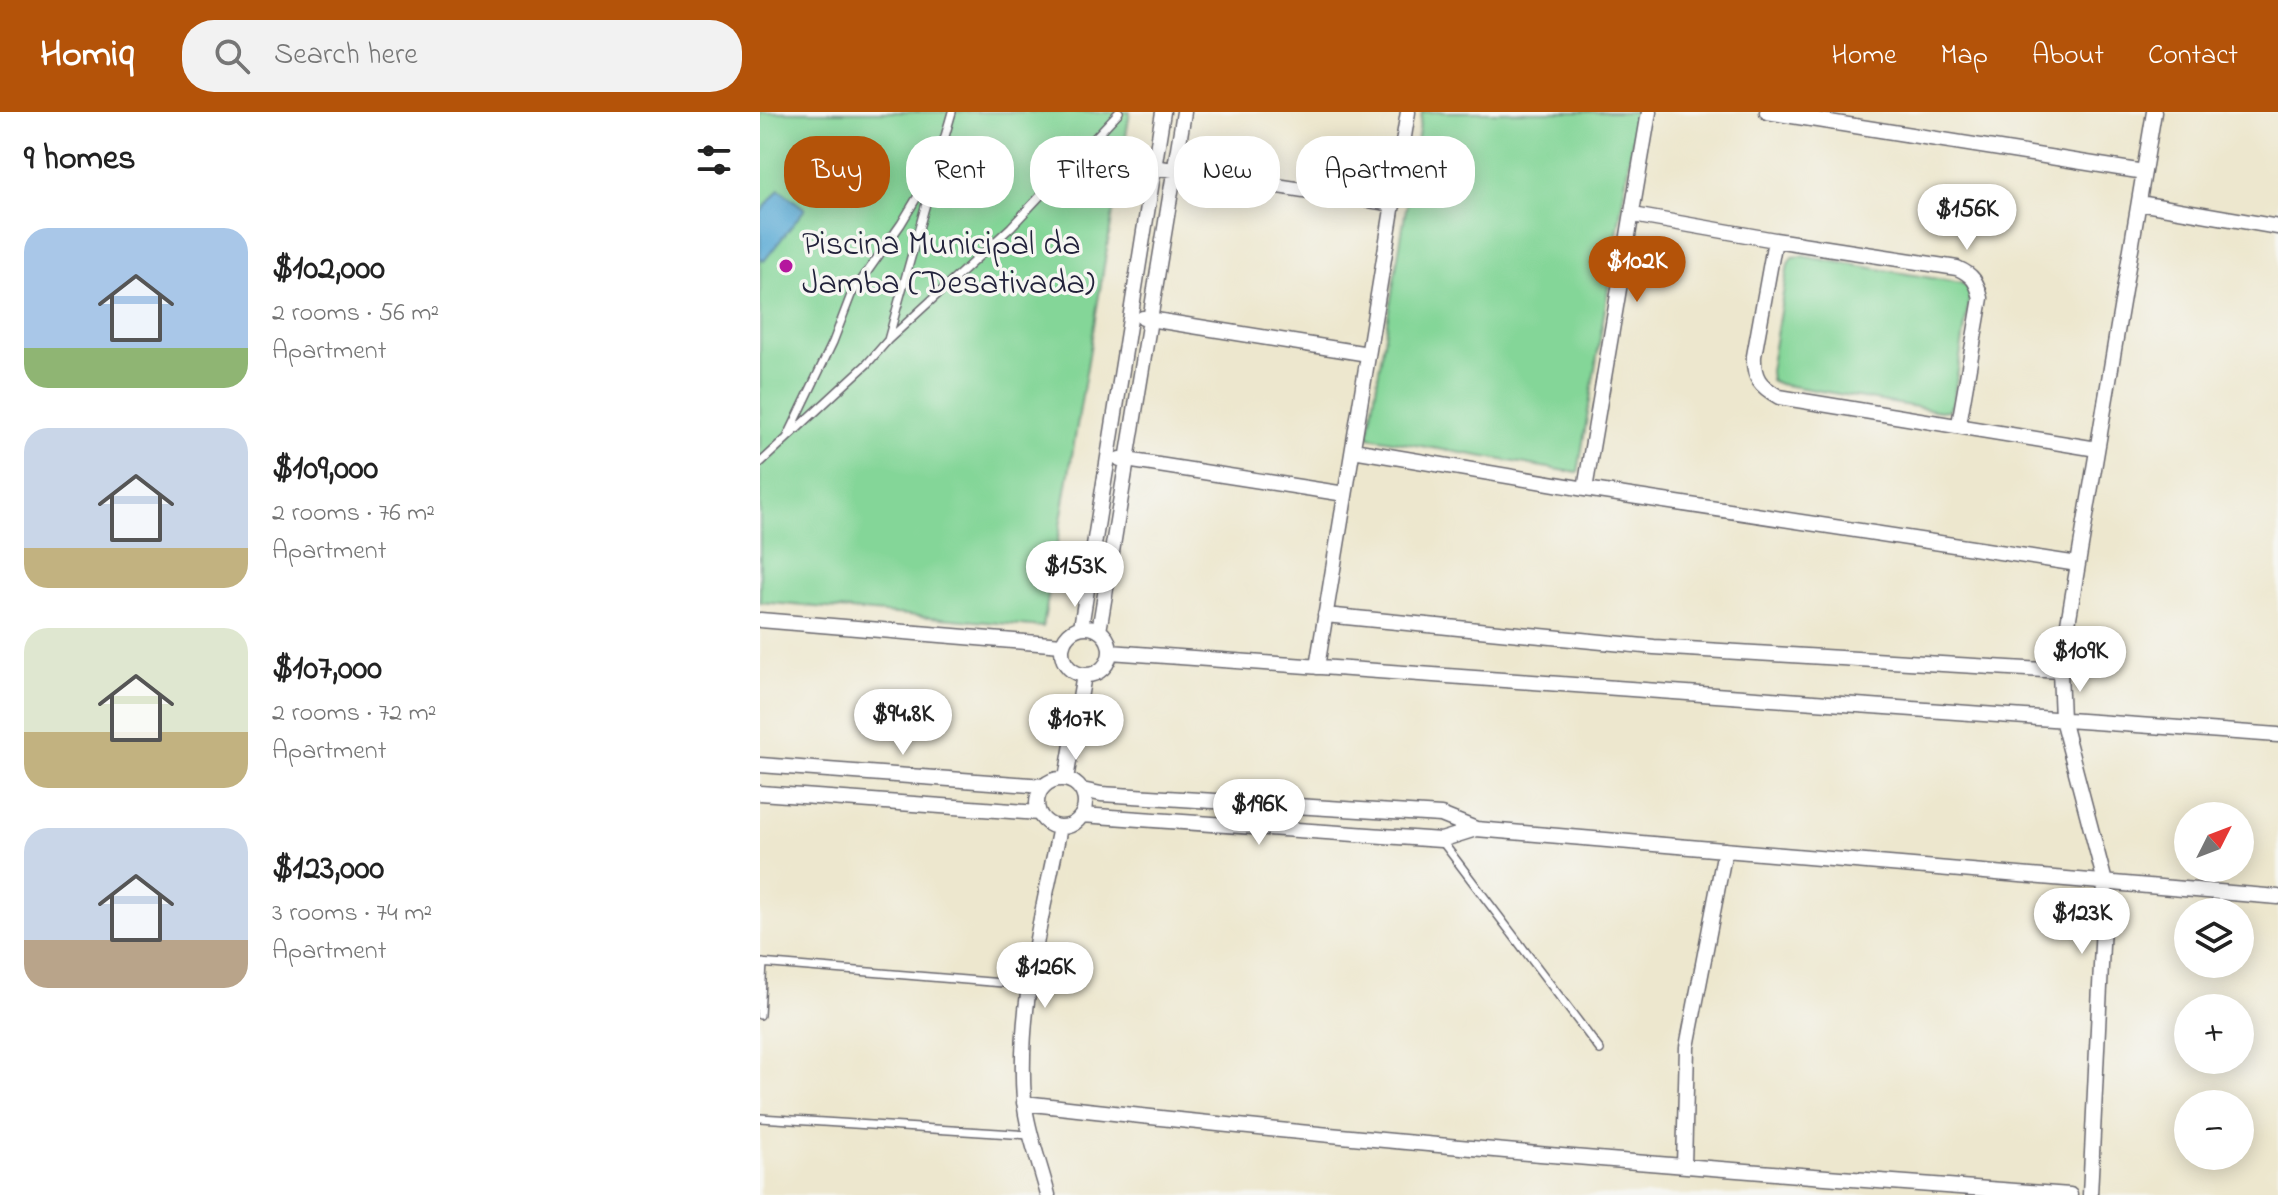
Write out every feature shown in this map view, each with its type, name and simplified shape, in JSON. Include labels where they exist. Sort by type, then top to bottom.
[{"type":"street","points":[[1158,143],[1163,112]]},
{"type":"street","points":[[1180,136],[1184,112]]},
{"type":"street","points":[[1404,136],[1408,112]]},
{"type":"street","points":[[1585,489],[1649,112]]},
{"type":"street","points":[[1767,112],[2144,172]]},
{"type":"street","points":[[2090,1195],[2105,882],[2062,719],[2060,671],[2154,112]]},
{"type":"street","points":[[1099,631],[1174,176]]},
{"type":"street","points":[[2139,203],[2278,227]]},
{"type":"street","points":[[1081,627],[1148,208]]},
{"type":"street","points":[[1317,667],[1393,208]]},
{"type":"street","points":[[1633,215],[1957,268],[1970,274],[1978,283],[1981,298],[1959,424]]},
{"type":"street","points":[[1775,240],[1754,356],[1754,374],[1762,387],[1779,397],[1959,424],[2097,449]]},
{"type":"street","points":[[1131,316],[1368,354]]},
{"type":"street","points":[[1353,450],[1585,489],[2078,564]]},
{"type":"street","points":[[1108,457],[1345,494]]},
{"type":"street","points":[[1325,615],[1654,647],[2060,671]]},
{"type":"street","points":[[760,620],[1062,645]]},
{"type":"street","points":[[1081,627],[1099,631],[1108,640],[1110,652],[1105,666],[1092,674],[1077,673],[1066,665],[1062,645],[1069,633],[1081,627]]},
{"type":"street","points":[[1110,652],[2278,735]]},
{"type":"street","points":[[1066,779],[1084,675]]},
{"type":"street","points":[[760,765],[1044,786],[1057,779],[1066,779],[1082,790],[1101,794],[1441,815],[1476,829],[2278,897]]},
{"type":"street","points":[[1044,786],[1037,799],[1039,813],[1048,823],[1060,827],[1073,824],[1082,815],[1086,802],[1082,790]]},
{"type":"street","points":[[760,793],[1039,813]]},
{"type":"street","points":[[1082,815],[1441,840],[1476,829]]},
{"type":"street","points":[[1441,815],[1441,840]]},
{"type":"street","points":[[1048,1195],[1024,1103],[1023,1042],[1028,985],[1060,827]]},
{"type":"street","points":[[1684,1166],[1687,1047],[1725,850]]},
{"type":"street","points":[[1024,1103],[1244,1128],[2070,1195]]},
{"type":"lane","points":[[945,136],[952,112]]},
{"type":"lane","points":[[760,463],[1011,227],[1119,112]]},
{"type":"lane","points":[[787,438],[833,342],[851,295],[911,208]]},
{"type":"lane","points":[[888,340],[925,208]]},
{"type":"lane","points":[[1441,840],[1600,1050]]},
{"type":"lane","points":[[760,1015],[761,963],[1028,985]]},
{"type":"lane","points":[[760,1118],[1033,1135]]},
{"type":"green space","points":[[760,112],[1130,112],[1126,136],[1030,136],[1030,208],[1114,208],[1043,627],[760,602]]},
{"type":"green space","points":[[1422,112],[1637,112],[1578,473],[1368,437],[1406,208],[1475,208],[1475,136],[1418,136]]},
{"type":"green space","points":[[1792,257],[1961,283],[1967,287],[1970,294],[1953,402],[1949,410],[1779,384],[1771,380],[1788,264]]},
{"type":"water","points":[[779,189],[784,193],[784,208],[805,209],[764,261],[760,257],[760,213]]},
{"type":"place","name":"Piscina Municipal da Jamba (Desativada)","points":[[786,266]]}]
